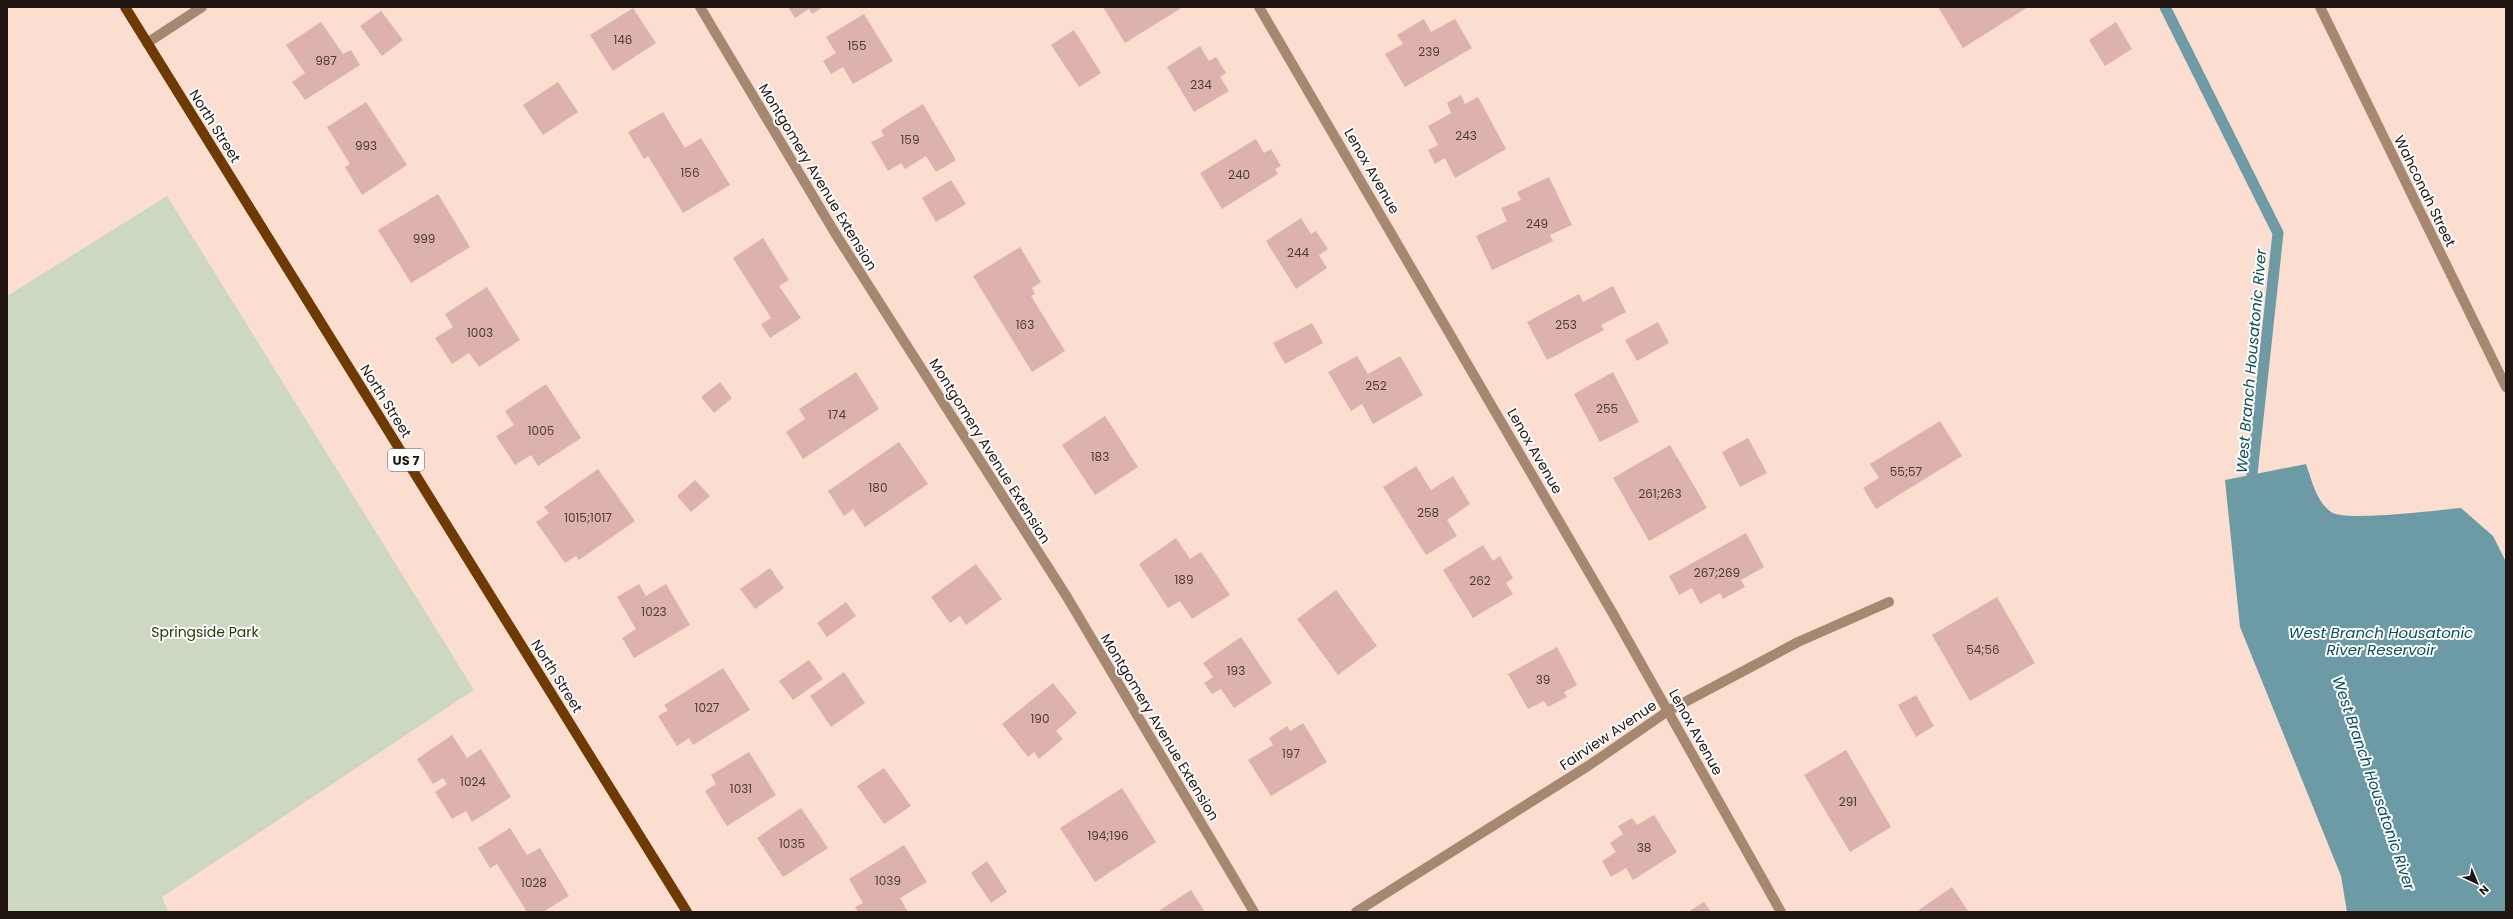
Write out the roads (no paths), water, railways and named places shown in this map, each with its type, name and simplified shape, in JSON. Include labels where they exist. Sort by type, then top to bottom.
[{"type":"main road","name":"North Street","points":[[124,7],[687,912]]},
{"type":"street","points":[[146,42],[202,7]]},
{"type":"street","name":"Montgomery Avenue Extension","points":[[700,7],[835,233],[1067,597],[1254,912]]},
{"type":"street","name":"Lenox Avenue","points":[[1259,7],[1365,187],[1668,711],[1781,912]]},
{"type":"street","name":"Wahconah Street","points":[[2320,7],[2506,387]]},
{"type":"street","name":"Fairview Avenue","points":[[1356,912],[1588,766],[1668,711],[1798,642],[1889,602]]},
{"type":"water","name":"West Branch Housatonic River Reservoir","points":[[2306,464],[2318,496],[2331,512],[2339,515],[2372,516],[2461,508],[2493,536],[2506,562],[2506,912],[2347,912],[2341,876],[2240,627],[2225,480]]},
{"type":"waterway","name":"West Branch Housatonic River","points":[[2165,7],[2278,233],[2252,474],[2257,488]]},
{"type":"park label","name":"Springside Park","points":[[205,632]]}]
